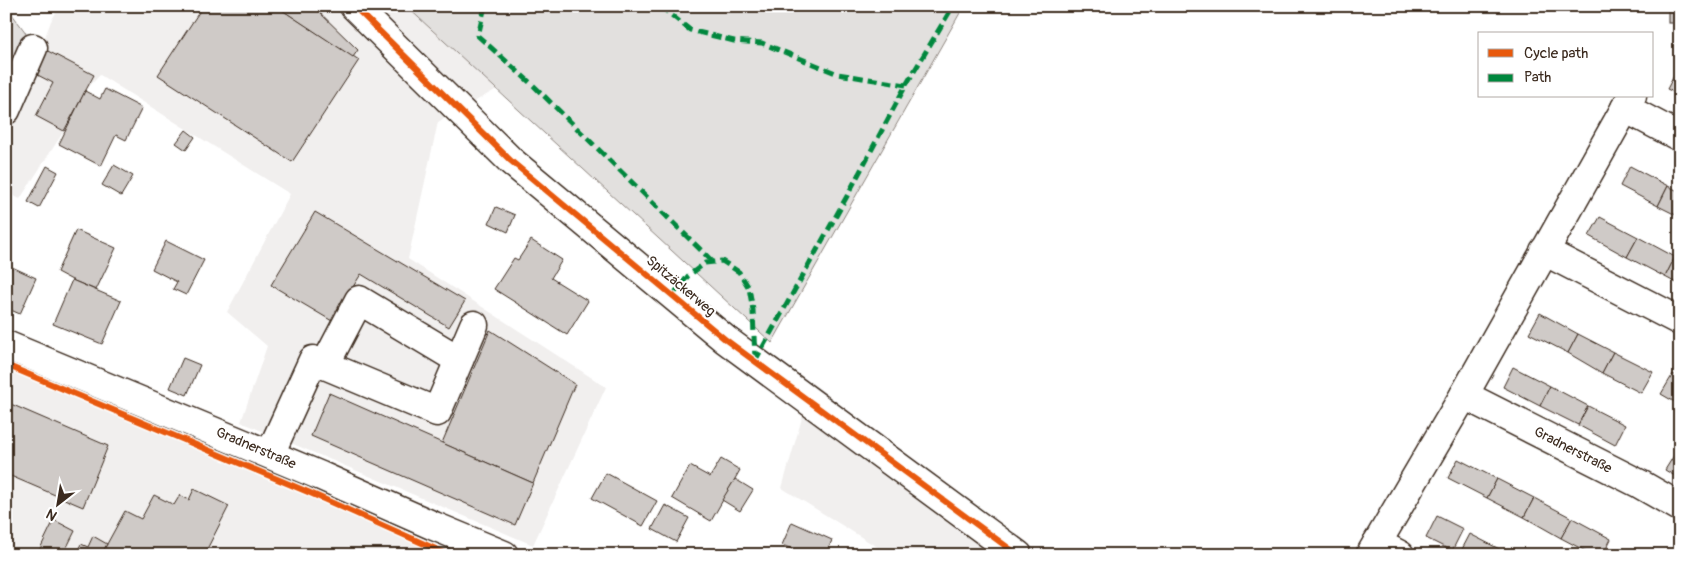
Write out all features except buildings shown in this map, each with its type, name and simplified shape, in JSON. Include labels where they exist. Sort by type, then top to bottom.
[{"type":"street","name":"Spitzäckerweg","points":[[354,6],[511,160],[726,340],[1018,555]]},
{"type":"street","points":[[6,110],[32,48]]},
{"type":"street","points":[[1383,551],[1464,395],[1629,102],[1680,136]]},
{"type":"street","points":[[1544,251],[1680,321]]},
{"type":"street","points":[[325,365],[359,300],[459,360]]},
{"type":"street","points":[[270,454],[312,360],[437,412],[474,325]]},
{"type":"street","name":"Gradnerstraße","points":[[6,345],[270,454],[504,555]]},
{"type":"street","name":"Gradnerstraße","points":[[1464,395],[1640,484],[1680,507]]},
{"type":"shaded area","points":[[6,6],[26,33],[6,75]]},
{"type":"shaded area","points":[[60,6],[406,6],[497,89],[438,122],[408,259],[606,387],[533,545],[241,422],[267,346],[227,312],[290,194],[100,75],[85,91],[64,131],[20,199],[6,192],[6,75],[26,33],[45,37],[51,21]]},
{"type":"shaded area","points":[[406,6],[964,6],[772,343]]},
{"type":"shaded area","points":[[6,365],[137,418],[197,439],[419,537],[465,555],[6,555]]},
{"type":"shaded area","points":[[812,383],[1038,555],[890,555],[782,488]]},
{"type":"marked path","points":[[485,6],[478,36],[534,86],[713,262]]},
{"type":"marked path","points":[[660,6],[690,30],[734,41],[762,43],[838,74],[906,85]]},
{"type":"marked path","points":[[755,361],[846,198],[906,85],[953,6]]},
{"type":"marked path","points":[[673,295],[688,276],[705,263],[722,261],[739,272],[749,288],[753,310],[755,361]]},
{"type":"cycle path","points":[[354,6],[511,161],[726,340],[1018,555]]},
{"type":"cycle path","points":[[6,365],[308,492],[449,555]]}]
